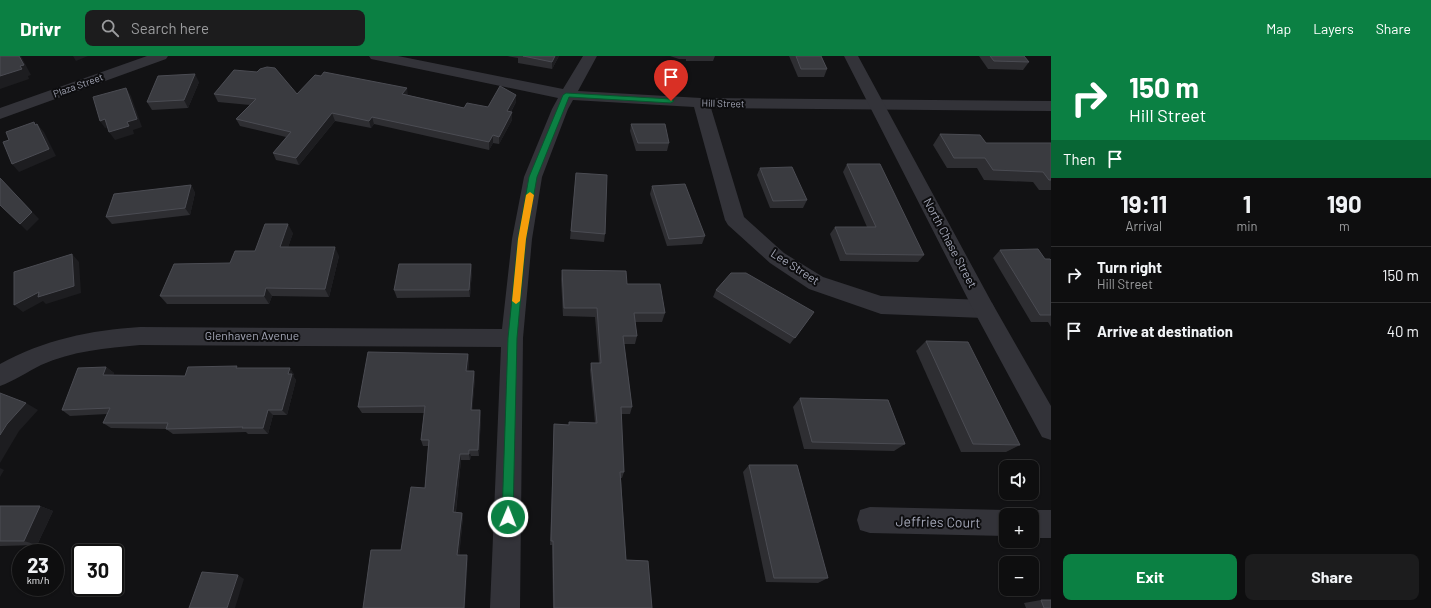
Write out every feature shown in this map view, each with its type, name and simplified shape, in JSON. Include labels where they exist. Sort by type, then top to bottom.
[{"type":"street","name":"Plaza Street","points":[[0,114],[158,56]]},
{"type":"street","name":"Hill Street","points":[[376,56],[566,95],[700,103],[1051,106]]},
{"type":"street","points":[[505,608],[512,338],[522,239],[533,177],[566,95],[590,56]]},
{"type":"street","name":"North Chase Street","points":[[852,56],[984,309],[1051,429]]},
{"type":"street","name":"Lee Street","points":[[700,103],[735,220],[777,258],[816,283],[880,305],[984,309]]},
{"type":"street","name":"Glenhaven Avenue","points":[[0,376],[15,366],[48,352],[76,344],[111,337],[512,338]]},
{"type":"street","name":"Jeffries Court","points":[[870,520],[999,523]]},
{"type":"street","points":[[1039,524],[1051,524]]},
{"type":"building","points":[[0,56],[19,56],[24,65],[20,66],[22,69],[0,76]]},
{"type":"building","points":[[523,56],[555,56],[552,62]]},
{"type":"building","points":[[796,56],[821,56],[827,69],[801,69]]},
{"type":"building","points":[[990,56],[1024,56],[1029,62],[994,61]]},
{"type":"building","points":[[267,67],[275,68],[297,94],[315,75],[321,76],[324,72],[407,88],[402,94],[464,108],[467,103],[488,107],[500,86],[516,95],[507,111],[512,112],[499,137],[493,135],[489,142],[372,117],[369,121],[332,113],[296,158],[273,153],[291,132],[236,119],[256,99],[214,94],[234,70],[257,72],[260,69]]},
{"type":"building","points":[[195,74],[184,100],[147,102],[158,76]]},
{"type":"building","points":[[126,88],[137,119],[127,122],[129,126],[109,132],[105,119],[100,121],[93,97]]},
{"type":"building","points":[[34,122],[35,125],[37,124],[49,149],[12,164],[3,142],[9,140],[6,132]]},
{"type":"building","points":[[631,124],[665,124],[669,143],[638,143]]},
{"type":"building","points":[[940,134],[980,135],[986,143],[1051,143],[1051,180],[1049,180],[1043,172],[993,170],[985,158],[954,158]]},
{"type":"building","points":[[847,164],[880,164],[924,255],[846,254],[835,227],[876,227]]},
{"type":"building","points":[[792,167],[807,200],[773,201],[760,168]]},
{"type":"building","points":[[576,173],[607,175],[605,234],[571,231]]},
{"type":"building","points":[[0,178],[32,212],[20,224],[0,205]]},
{"type":"building","points":[[685,184],[705,236],[669,239],[652,186]]},
{"type":"building","points":[[191,185],[185,208],[106,217],[114,194]]},
{"type":"building","points":[[265,224],[288,224],[280,247],[335,247],[325,289],[266,288],[264,296],[160,296],[174,264],[230,263],[235,251],[255,251]]},
{"type":"building","points":[[1038,249],[1045,259],[1051,260],[1051,315],[1040,315],[1000,250]]},
{"type":"building","points":[[72,254],[74,286],[38,297],[39,292],[14,305],[14,272]]},
{"type":"building","points":[[399,264],[471,264],[469,290],[394,290]]},
{"type":"building","points":[[562,270],[626,271],[627,284],[660,284],[665,313],[634,313],[637,336],[623,336],[632,407],[621,407],[624,472],[620,472],[626,560],[648,561],[652,608],[554,608],[553,541],[551,541],[554,424],[569,425],[569,422],[597,423],[591,363],[601,363],[597,308],[564,308]]},
{"type":"building","points":[[731,273],[746,273],[814,312],[795,338],[716,290]]},
{"type":"building","points":[[926,341],[968,342],[1020,445],[973,444]]},
{"type":"building","points":[[368,352],[468,354],[466,371],[474,371],[471,410],[480,410],[478,450],[469,450],[469,454],[460,454],[453,512],[462,513],[457,555],[467,555],[464,608],[363,608],[371,550],[401,550],[411,487],[425,488],[429,440],[421,440],[425,406],[358,407]]},
{"type":"building","points":[[237,366],[236,368],[290,368],[288,374],[292,374],[282,410],[268,410],[263,428],[242,428],[243,427],[166,429],[168,423],[103,423],[110,408],[62,410],[78,368],[106,367],[103,375],[185,376],[188,367]]},
{"type":"building","points":[[0,393],[26,403],[7,424],[0,435]]},
{"type":"building","points":[[800,398],[888,400],[905,444],[812,442]]},
{"type":"building","points":[[749,465],[797,465],[828,578],[774,578]]},
{"type":"building","points":[[0,506],[40,506],[24,541],[0,541]]},
{"type":"building","points":[[202,572],[238,575],[227,608],[189,608]]},
{"type":"building","points":[[1041,600],[1051,600],[1051,608],[1044,608]]},
{"type":"slow traffic","points":[[516,301],[522,239],[530,195]]},
{"type":"route","points":[[508,517],[512,338],[522,239],[533,177],[566,95],[671,101]]}]
